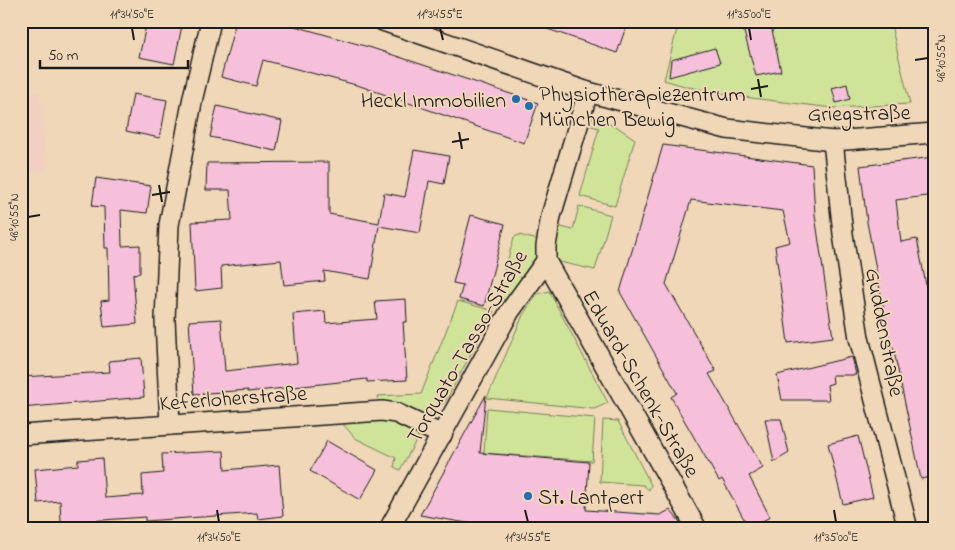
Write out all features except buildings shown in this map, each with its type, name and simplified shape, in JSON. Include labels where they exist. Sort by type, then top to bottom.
[{"type":"street","points":[[170,425],[165,320],[169,225],[193,97],[211,21]]},
{"type":"street","name":"Griegstraße","points":[[383,21],[588,92],[727,129],[833,141],[934,133]]},
{"type":"street","name":"Torquato-Tasso-Straße","points":[[389,529],[510,311],[546,261],[546,246],[551,216],[588,92]]},
{"type":"street","name":"Guddenstraße","points":[[833,141],[843,234],[859,338],[908,529]]},
{"type":"street","name":"Eduard-Schenk-Straße","points":[[546,261],[697,529]]},
{"type":"street","name":"Keferloherstraße","points":[[21,435],[390,411],[442,435]]},
{"type":"shaded area","points":[[40,92],[46,171],[21,173],[21,93]]},
{"type":"green space","points":[[679,21],[890,21],[910,104],[833,108],[751,98],[688,87],[664,80]]},
{"type":"green space","points":[[586,116],[617,127],[635,139],[615,206],[580,196],[599,128],[584,124]]},
{"type":"green space","points":[[579,206],[611,215],[595,270],[555,261],[557,226],[573,230]]},
{"type":"green space","points":[[519,235],[538,240],[540,256],[509,301],[497,298],[514,237]]},
{"type":"green space","points":[[549,291],[608,403],[594,409],[487,398],[523,315],[537,294]]},
{"type":"green space","points":[[458,301],[494,311],[445,402],[432,410],[427,419],[379,404],[378,396],[421,394]]},
{"type":"green space","points":[[487,408],[595,418],[592,461],[484,453]]},
{"type":"green space","points":[[390,418],[420,433],[400,470],[394,467],[396,458],[355,438],[343,424]]},
{"type":"green space","points":[[603,420],[618,421],[651,485],[649,490],[643,485],[600,482]]},
{"type":"place","name":"Heckl Immobilien","points":[[516,99]]},
{"type":"place","name":"Physiotherapiezentrum München Bewig","points":[[529,106]]},
{"type":"place","name":"St. Lantpert","points":[[528,496]]}]
